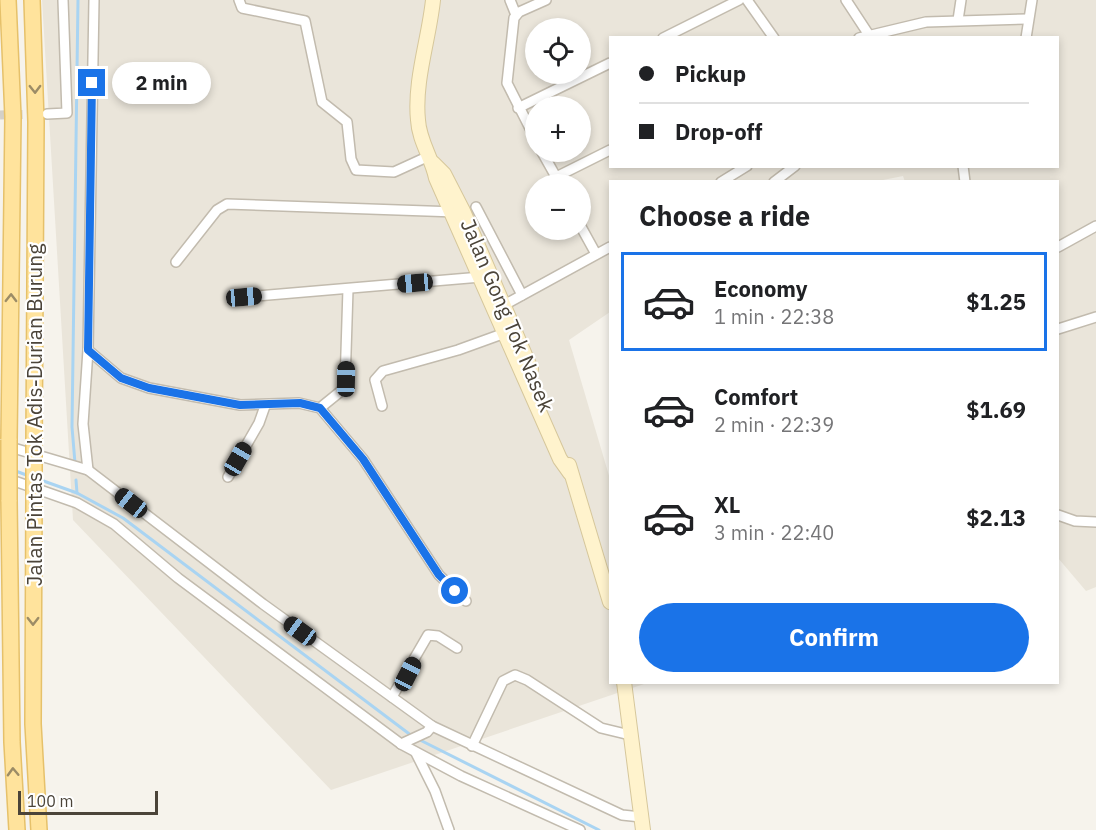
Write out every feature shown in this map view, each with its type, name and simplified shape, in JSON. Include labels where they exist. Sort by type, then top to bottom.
[{"type":"main road","name":"Jalan Pintas Tok Adis-Durian Burung","points":[[8,0],[13,117],[5,442],[9,500],[12,723],[17,830]]},
{"type":"main road","name":"Jalan Pintas Tok Adis-Durian Burung","points":[[32,0],[36,122],[33,723],[39,830]]},
{"type":"main road","name":"Jalan Gong Tok Nasek","points":[[433,0],[417,113],[419,132],[431,160],[444,174],[464,210],[560,439],[602,567],[609,598]]},
{"type":"main road","name":"Jalan Gong Tok Nasek","points":[[464,210],[481,277],[560,459],[570,473]]},
{"type":"main road","points":[[491,297],[504,305],[503,327]]},
{"type":"main road","points":[[624,684],[642,824]]},
{"type":"street","points":[[47,114],[68,113],[63,0]]},
{"type":"street","points":[[88,470],[83,424],[88,350],[94,0]]},
{"type":"street","points":[[239,0],[242,8],[304,21],[322,102],[347,122],[351,159],[356,170],[394,172],[431,160]]},
{"type":"street","points":[[510,0],[516,15]]},
{"type":"street","points":[[525,120],[507,78],[513,22],[516,15],[546,0]]},
{"type":"street","points":[[668,36],[739,0]]},
{"type":"street","points":[[747,0],[773,36]]},
{"type":"street","points":[[846,0],[864,36],[926,22],[1028,19]]},
{"type":"street","points":[[958,20],[961,0]]},
{"type":"street","points":[[1026,36],[1032,0]]},
{"type":"street","points":[[518,108],[609,63]]},
{"type":"street","points":[[570,174],[609,151]]},
{"type":"street","points":[[724,180],[744,168]]},
{"type":"street","points":[[777,180],[792,168]]},
{"type":"street","points":[[176,262],[217,210],[227,204],[464,210],[522,295]]},
{"type":"street","points":[[1059,247],[1096,226]]},
{"type":"street","points":[[588,240],[596,254]]},
{"type":"street","points":[[504,305],[609,249]]},
{"type":"street","points":[[244,297],[481,277]]},
{"type":"street","points":[[320,408],[341,391],[345,384],[348,289]]},
{"type":"street","points":[[1059,329],[1096,317]]},
{"type":"street","points":[[382,406],[375,380],[383,371],[458,350],[503,327]]},
{"type":"street","points":[[88,350],[121,378],[136,384],[240,405],[265,406],[300,403],[320,408],[363,459],[439,575],[466,601]]},
{"type":"street","points":[[228,477],[259,423],[265,406]]},
{"type":"street","points":[[5,442],[88,470],[263,604],[392,697],[430,729],[642,824]]},
{"type":"street","points":[[0,476],[77,503],[114,524],[188,585],[406,742],[416,752],[435,791],[449,830]]},
{"type":"street","points":[[1059,515],[1075,521],[1096,522]]},
{"type":"street","points":[[392,697],[428,635],[438,636],[457,648]]},
{"type":"street","points":[[472,746],[503,681],[515,675],[527,680],[601,728],[630,735]]},
{"type":"street","points":[[406,742],[430,729]]},
{"type":"street","points":[[416,752],[580,830]]},
{"type":"shaded area","points":[[42,0],[1096,0],[1096,587],[1086,591],[1059,559],[1059,180],[904,180],[903,176],[883,180],[609,180],[609,313],[569,340],[609,476],[609,684],[644,684],[331,790],[73,520]]},
{"type":"waterway","points":[[75,463],[72,427],[78,0]]},
{"type":"waterway","points":[[13,470],[29,476]]},
{"type":"waterway","points":[[38,479],[77,493],[123,518],[412,736]]},
{"type":"waterway","points":[[76,480],[77,493]]},
{"type":"waterway","points":[[418,739],[599,830]]},
{"type":"tunnel","points":[[0,115],[40,114]]},
{"type":"route","points":[[92,83],[88,350],[121,378],[149,388],[253,407],[306,403],[320,408],[363,459],[439,575],[455,591]]}]
